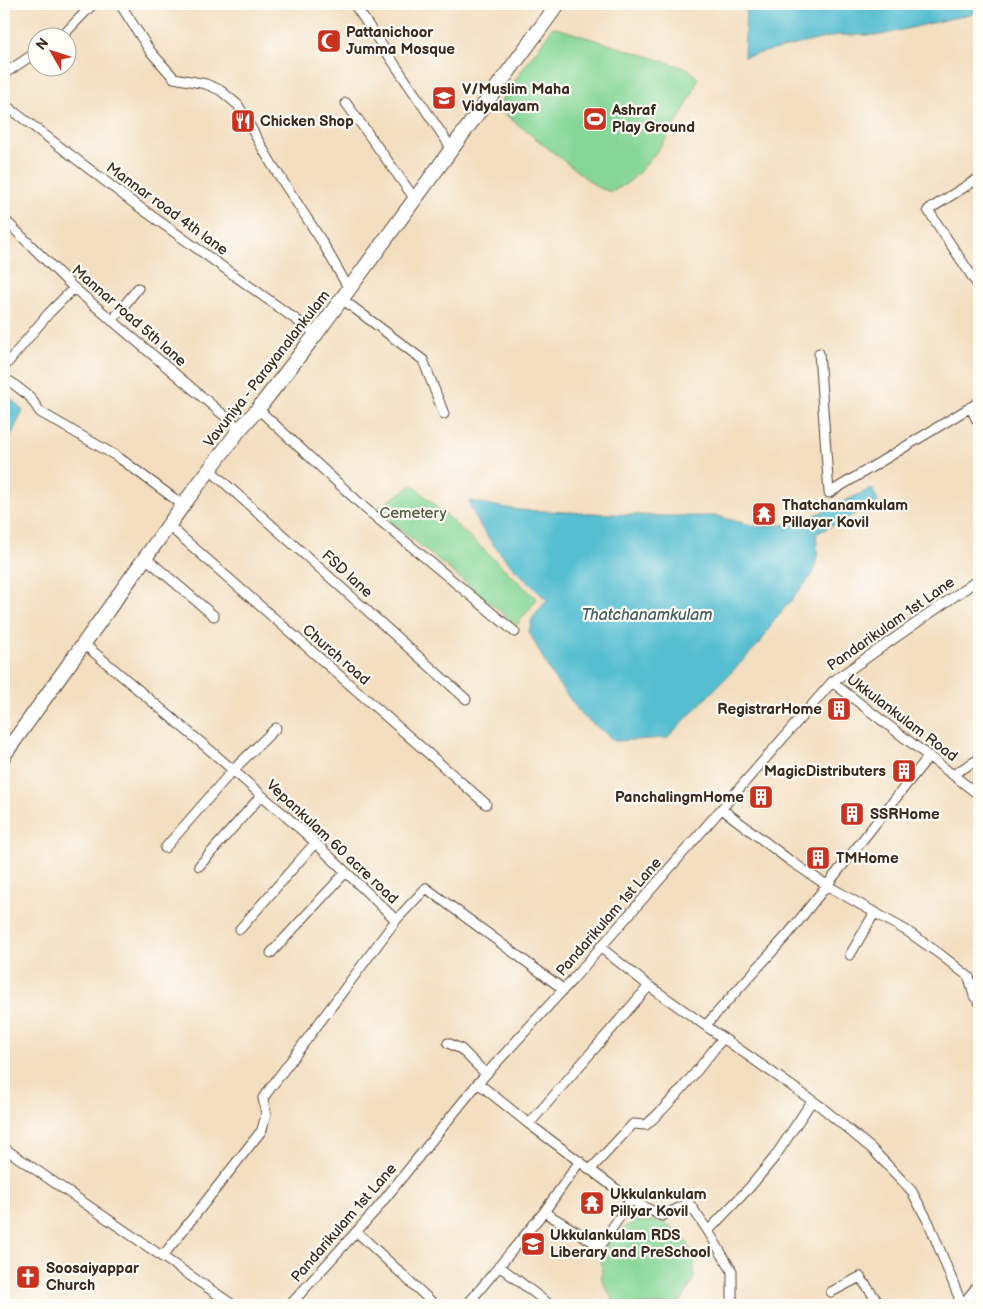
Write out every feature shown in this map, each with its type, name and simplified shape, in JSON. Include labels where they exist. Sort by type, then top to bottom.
[{"type":"highway","name":"Vavuniya - Parayanalankulam","points":[[4,755],[183,505],[316,334],[558,4]]},
{"type":"street","points":[[70,28],[93,4]]},
{"type":"street","points":[[120,4],[150,51],[174,78],[206,84],[220,90],[238,105],[271,162],[321,240],[345,294],[423,360],[444,414]]},
{"type":"street","points":[[354,4],[452,149]]},
{"type":"street","points":[[4,74],[28,58]]},
{"type":"street","points":[[346,103],[415,199]]},
{"type":"street","name":"Mannar road 4th lane","points":[[4,104],[131,201],[316,334]]},
{"type":"street","points":[[979,178],[928,210],[979,287]]},
{"type":"street","name":"Mannar road 5th lane","points":[[4,219],[74,288],[240,430]]},
{"type":"street","points":[[4,366],[49,313],[74,288]]},
{"type":"street","points":[[112,321],[138,288]]},
{"type":"street","points":[[819,353],[829,493],[979,402]]},
{"type":"street","points":[[4,381],[11,382],[30,397],[40,412],[118,457],[183,505]]},
{"type":"street","points":[[970,407],[979,424]]},
{"type":"street","points":[[258,409],[366,509],[515,632]]},
{"type":"street","name":"FSD lane","points":[[210,470],[466,699]]},
{"type":"street","name":"Church road","points":[[169,526],[486,804]]},
{"type":"street","points":[[146,558],[214,616]]},
{"type":"street","name":"Pandarikulam 1st Lane","points":[[290,1305],[357,1232],[478,1083],[564,990],[832,682],[979,579]]},
{"type":"street","name":"Vepankulam 60 acre road","points":[[84,644],[233,770],[315,843],[396,920],[426,888],[564,990]]},
{"type":"street","name":"Ukkulankulam Road","points":[[832,682],[979,795]]},
{"type":"street","points":[[166,848],[233,770],[276,728]]},
{"type":"street","points":[[706,1025],[789,933],[828,886],[929,756]]},
{"type":"street","points":[[954,774],[979,759]]},
{"type":"street","points":[[198,866],[261,796]]},
{"type":"street","points":[[722,809],[789,860],[828,886],[914,936],[969,977],[974,996],[979,1002]]},
{"type":"street","points":[[240,928],[315,843]]},
{"type":"street","points":[[271,953],[346,872]]},
{"type":"street","points":[[850,955],[875,912]]},
{"type":"street","points":[[162,1257],[262,1130],[266,1114],[263,1098],[396,920]]},
{"type":"street","points":[[600,947],[649,986],[812,1101],[872,1149],[911,1190],[929,1223],[962,1305],[979,1284]]},
{"type":"street","points":[[529,1124],[649,986]]},
{"type":"street","points":[[591,1169],[633,1124],[646,1125],[654,1118],[723,1038]]},
{"type":"street","points":[[448,1043],[461,1049],[486,1074]]},
{"type":"street","points":[[478,1083],[529,1124],[631,1200],[662,1216],[689,1203],[732,1271],[732,1305]]},
{"type":"street","points":[[708,1231],[750,1187],[774,1158],[812,1101]]},
{"type":"street","points":[[4,1148],[233,1305]]},
{"type":"street","points":[[467,1305],[544,1212],[580,1162]]},
{"type":"street","points":[[544,1212],[600,1246],[631,1200]]},
{"type":"street","points":[[357,1232],[436,1305]]},
{"type":"street","points":[[499,1266],[550,1305]]},
{"type":"street","points":[[831,1292],[860,1276],[880,1305]]},
{"type":"green space","name":"Ashraf Play Ground","points":[[553,27],[689,69],[698,79],[679,119],[650,160],[631,180],[611,192],[597,187],[496,107]]},
{"type":"green space","name":"Cemetery","points":[[413,485],[537,599],[517,625],[376,509]]},
{"type":"green space","points":[[635,1221],[660,1221],[681,1233],[694,1254],[694,1279],[682,1300],[674,1305],[621,1305],[614,1302],[602,1280],[601,1256],[614,1234]]},
{"type":"water","points":[[746,4],[979,4],[979,12],[881,35],[838,35],[744,57]]},
{"type":"water","points":[[4,391],[23,411],[4,450]]},
{"type":"water","name":"Thatchanamkulam","points":[[872,488],[878,502],[816,534],[818,552],[813,574],[773,622],[760,643],[667,738],[615,741],[582,715],[553,677],[529,632],[532,619],[547,600],[513,567],[492,543],[475,516],[469,501],[519,510],[660,516],[717,516],[758,527],[783,525],[813,516]]},
{"type":"place","name":"Pattanichoor Jumma Mosque","points":[[329,41]]},
{"type":"place","name":"V/Muslim Maha Vidyalayam","points":[[444,98]]},
{"type":"place","name":"Ashraf Play Ground","points":[[595,119]]},
{"type":"place","name":"Chicken Shop","points":[[243,121]]},
{"type":"place","name":"Thatchanamkulam Pillayar Kovil","points":[[764,514]]},
{"type":"place","name":"RegistrarHome","points":[[839,709]]},
{"type":"place","name":"MagicDistributers","points":[[904,771]]},
{"type":"place","name":"PanchalingmHome","points":[[761,797]]},
{"type":"place","name":"SSRHome","points":[[852,814]]},
{"type":"place","name":"TMHome","points":[[818,858]]},
{"type":"place","name":"Ukkulankulam Pillyar Kovil","points":[[592,1203]]},
{"type":"place","name":"Ukkulankulam RDS Liberary and PreSchool","points":[[533,1244]]},
{"type":"place","name":"Soosaiyappar Church","points":[[28,1277]]}]
